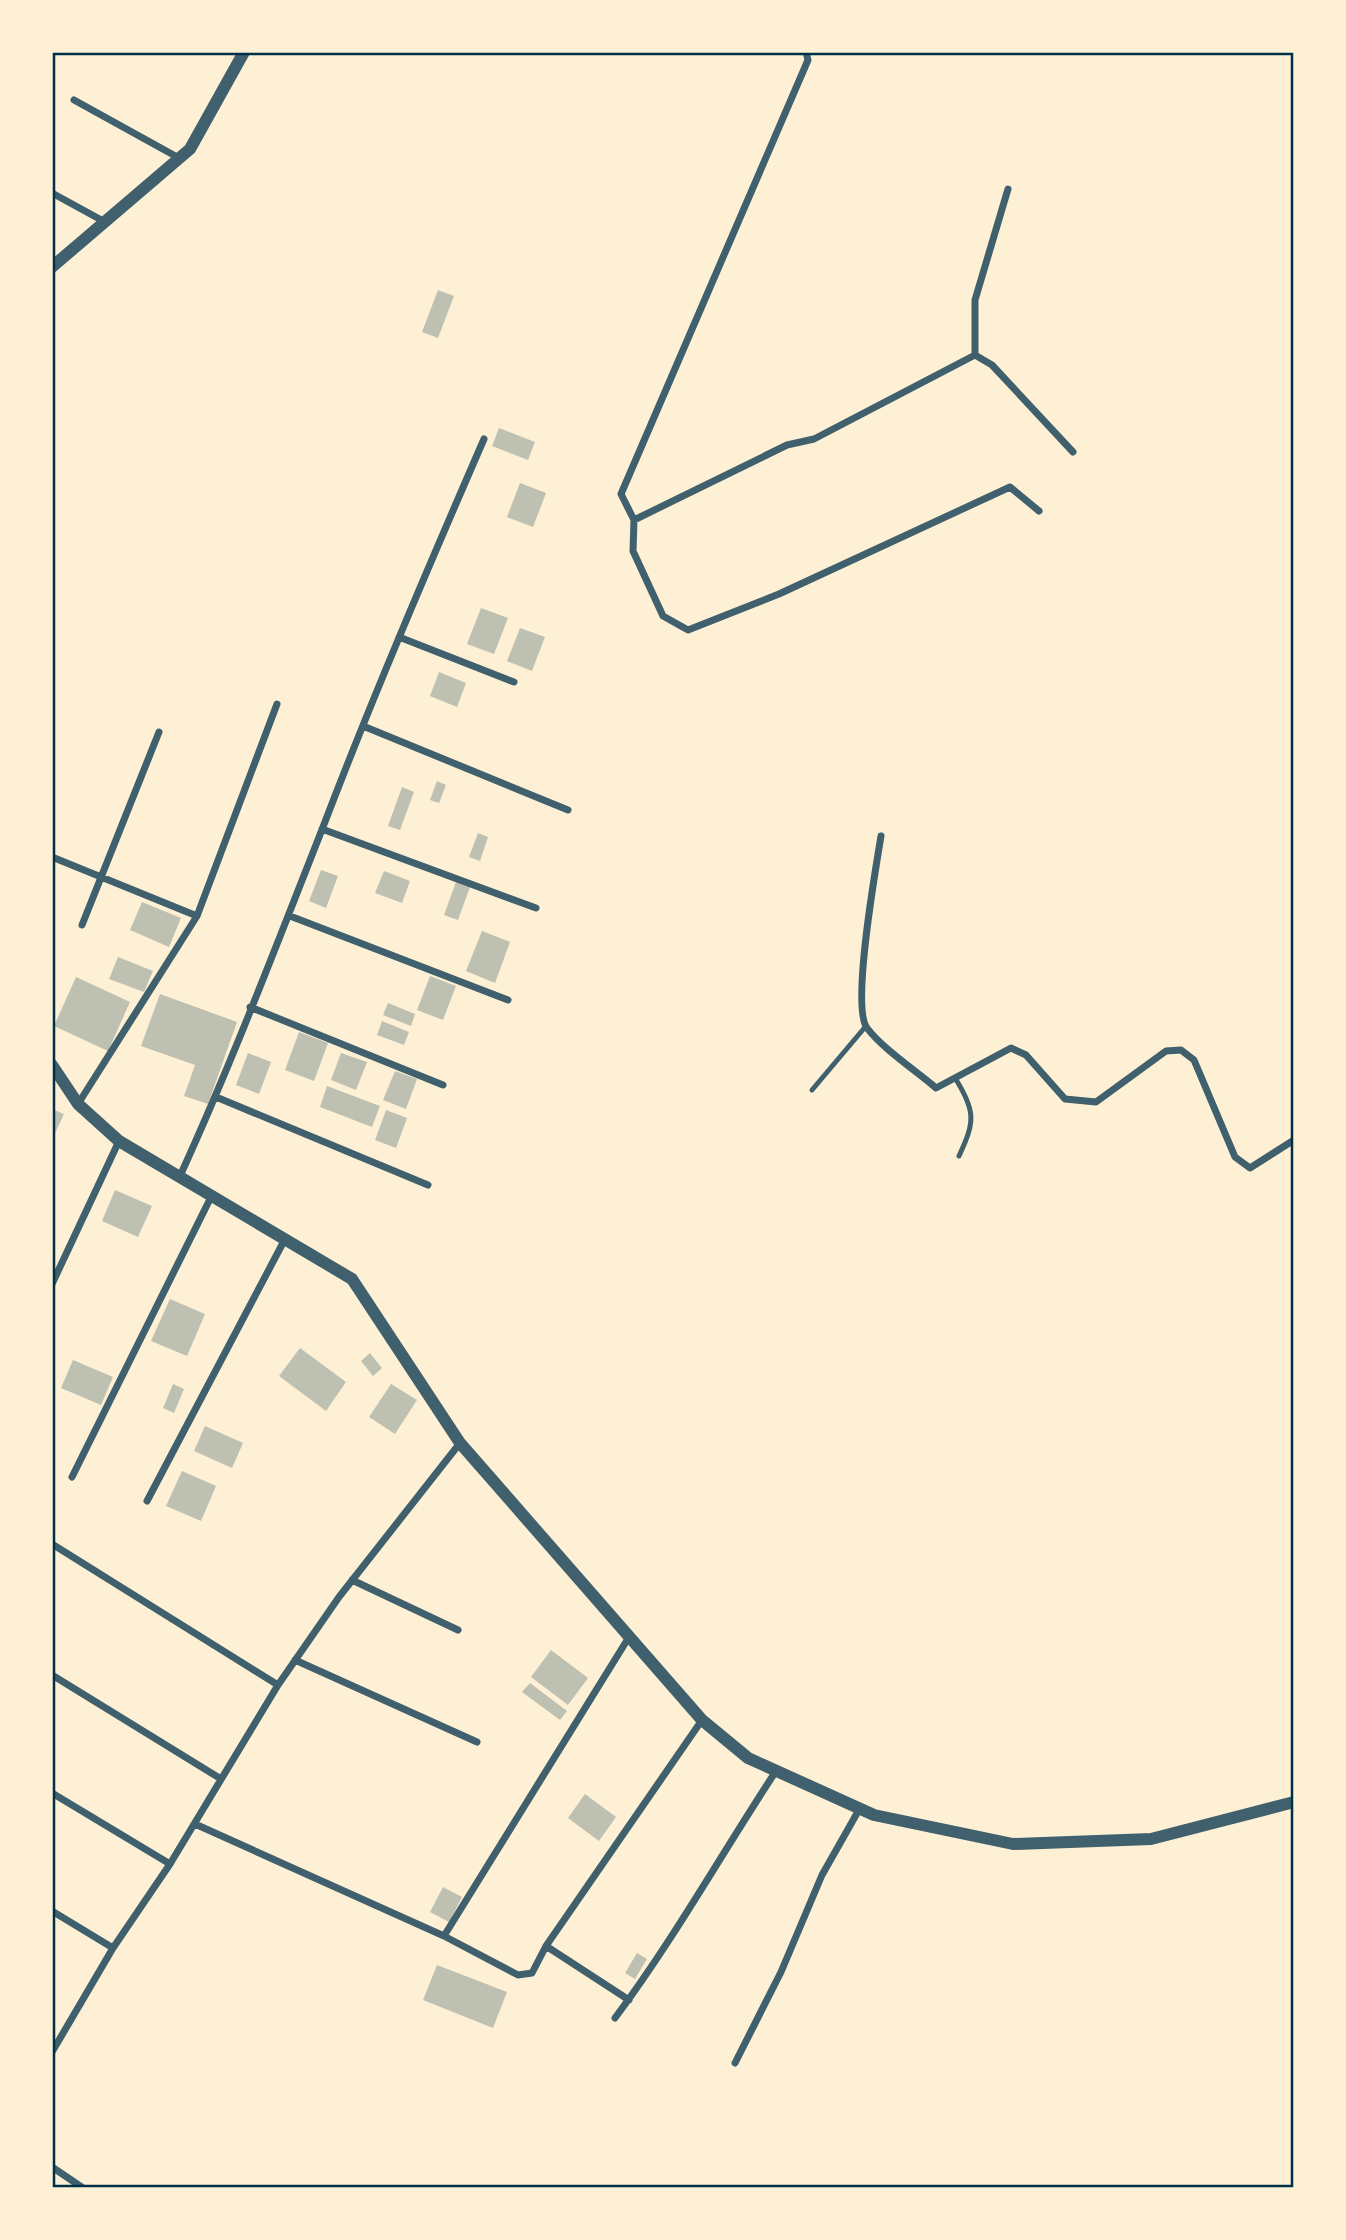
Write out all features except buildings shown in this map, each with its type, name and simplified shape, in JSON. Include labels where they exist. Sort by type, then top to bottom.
[{"type":"street","points":[[806,52],[808,60],[621,494],[634,520],[633,551],[663,616],[688,630],[779,594],[1010,487],[1039,511]]},
{"type":"street","points":[[52,267],[190,149],[240,54]]},
{"type":"street","points":[[74,100],[179,158]]},
{"type":"street","points":[[975,355],[975,300],[1008,190]]},
{"type":"street","points":[[52,193],[105,222]]},
{"type":"street","points":[[634,520],[787,444],[814,439],[975,355]]},
{"type":"street","points":[[975,355],[992,365],[1073,452]]},
{"type":"street","points":[[180,1176],[216,1097],[250,1007],[290,916],[398,637],[484,439]]},
{"type":"street","points":[[398,637],[514,682]]},
{"type":"street","points":[[78,1104],[197,916],[277,704]]},
{"type":"street","points":[[363,726],[568,810]]},
{"type":"street","points":[[82,925],[159,732]]},
{"type":"street","points":[[322,829],[537,908]]},
{"type":"street","points":[[881,836],[866,938],[862,1010],[866,1026],[936,1088],[1011,1048],[1026,1055],[1065,1099],[1096,1102],[1166,1051],[1181,1050],[1194,1060],[1236,1157],[1250,1168],[1293,1140]]},
{"type":"street","points":[[52,857],[197,916]]},
{"type":"street","points":[[290,916],[508,1000]]},
{"type":"street","points":[[250,1007],[443,1085]]},
{"type":"street","points":[[56,1070],[78,1104],[119,1141],[352,1279],[460,1443],[702,1720],[748,1758],[874,1815],[1013,1844],[1151,1839],[1293,1802]]},
{"type":"street","points":[[52,1087],[56,1070]]},
{"type":"street","points":[[216,1097],[428,1185]]},
{"type":"street","points":[[52,1284],[119,1141]]},
{"type":"street","points":[[72,1477],[212,1195]]},
{"type":"street","points":[[147,1501],[285,1238]]},
{"type":"street","points":[[52,2052],[56,2039],[170,1864],[278,1685],[352,1580],[460,1443]]},
{"type":"street","points":[[52,1544],[278,1685]]},
{"type":"street","points":[[352,1580],[458,1630]]},
{"type":"street","points":[[444,1936],[629,1637]]},
{"type":"street","points":[[295,1660],[477,1742]]},
{"type":"street","points":[[52,1675],[221,1779]]},
{"type":"street","points":[[194,1824],[444,1936],[518,1975],[532,1973],[547,1946],[702,1720]]},
{"type":"street","points":[[615,2018],[672,1940],[699,1889],[776,1770]]},
{"type":"street","points":[[52,1793],[170,1864]]},
{"type":"street","points":[[735,2063],[781,1972],[822,1875],[860,1808]]},
{"type":"street","points":[[52,1911],[113,1948]]},
{"type":"street","points":[[547,1946],[629,2000]]},
{"type":"street","points":[[52,2167],[83,2188]]},
{"type":"lane","points":[[812,1090],[866,1026]]},
{"type":"lane","points":[[955,1078],[968,1099],[973,1121],[959,1157]]}]
